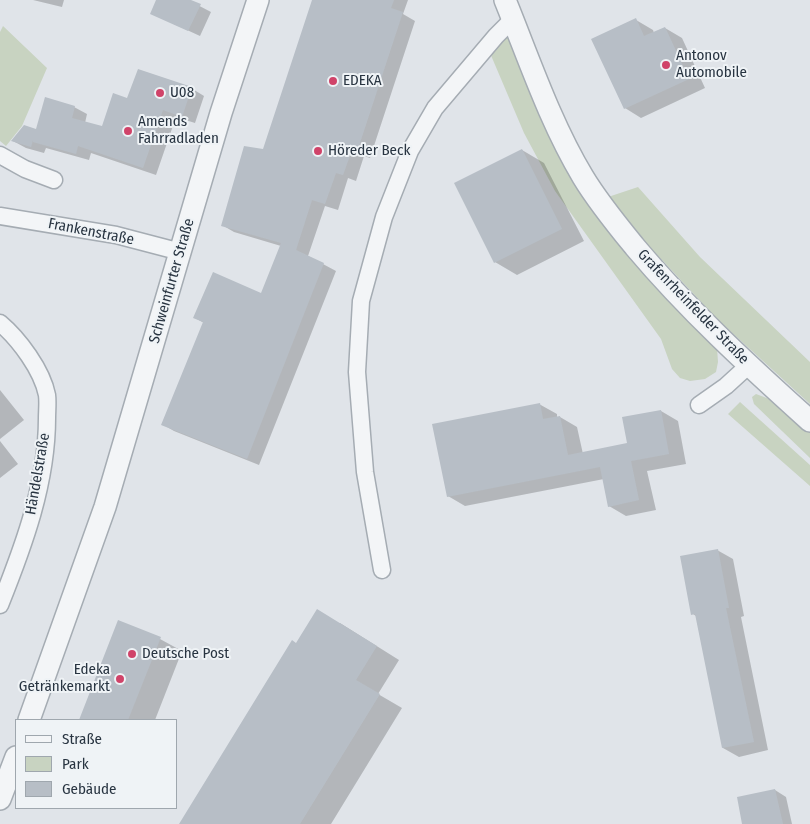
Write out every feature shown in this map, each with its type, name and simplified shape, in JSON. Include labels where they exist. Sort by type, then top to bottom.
[{"type":"street","name":"Schweinfurter Straße","points":[[29,719],[105,507],[181,252],[220,113],[258,0]]},
{"type":"street","name":"Grafenrheinfelder Straße","points":[[509,10],[552,116],[569,152],[589,186],[622,231],[670,287],[749,365],[810,421]]},
{"type":"street","name":"Grafenrheinfelder Straße","points":[[382,570],[365,472],[357,372],[360,301],[384,217],[410,151],[435,108],[496,36],[509,10]]},
{"type":"street","points":[[0,155],[24,169],[54,180]]},
{"type":"street","name":"Frankenstraße","points":[[0,216],[116,235],[181,252]]},
{"type":"street","name":"Händelstraße","points":[[0,323],[8,329],[37,368],[47,396],[47,440],[38,493],[22,551],[0,605]]},
{"type":"street","points":[[699,405],[726,386],[749,365]]},
{"type":"street","points":[[0,799],[15,760]]},
{"type":"green space","points":[[512,20],[599,200],[638,187],[700,257],[810,362],[810,404],[717,319],[662,260],[622,231],[638,266],[665,297],[717,348],[718,362],[716,372],[705,379],[690,381],[680,378],[672,369],[661,339],[555,191],[524,133],[487,46]]},
{"type":"green space","points":[[3,26],[47,68],[22,126],[6,146],[0,141],[0,32]]},
{"type":"green space","points":[[756,394],[772,400],[810,431],[810,458],[754,404],[752,397]]},
{"type":"green space","points":[[740,402],[810,465],[810,486],[728,414]]},
{"type":"building","points":[[156,0],[191,0],[201,4],[188,31],[150,14]]},
{"type":"building","points":[[312,0],[394,0],[391,8],[403,12],[357,152],[352,150],[343,175],[336,173],[325,204],[312,200],[296,250],[324,263],[247,459],[161,425],[203,322],[193,318],[213,272],[261,293],[281,243],[221,226],[244,146],[263,149]]},
{"type":"building","points":[[636,18],[644,36],[665,27],[689,79],[624,109],[591,39]]},
{"type":"building","points":[[138,69],[192,87],[182,117],[163,110],[143,168],[78,146],[76,154],[33,142],[33,140],[31,147],[11,141],[24,125],[36,129],[45,97],[75,106],[72,118],[102,126],[113,93],[127,98]]},
{"type":"building","points":[[522,149],[562,229],[494,263],[454,183]]},
{"type":"building","points":[[540,403],[543,419],[560,416],[568,455],[627,443],[622,417],[661,410],[669,454],[631,461],[639,500],[608,507],[600,467],[447,497],[432,424]]},
{"type":"building","points":[[718,549],[729,608],[726,608],[754,742],[722,748],[695,614],[691,615],[680,556]]},
{"type":"building","points":[[317,609],[377,646],[356,680],[380,694],[300,824],[179,824],[292,640],[296,643]]},
{"type":"building","name":"Edeka Getränkemarkt","points":[[118,620],[161,637],[128,719],[79,719]]},
{"type":"building","points":[[775,789],[783,824],[742,824],[737,797]]},
{"type":"place","name":"Antonov Automobile","points":[[666,65]]},
{"type":"place","name":"EDEKA","points":[[333,81]]},
{"type":"place","name":"U08","points":[[160,93]]},
{"type":"place","name":"Amends Fahrradladen","points":[[128,131]]},
{"type":"place","name":"Höreder Beck","points":[[318,151]]},
{"type":"place","name":"Deutsche Post","points":[[132,654]]},
{"type":"place","name":"Edeka Getränkemarkt","points":[[120,679]]}]
